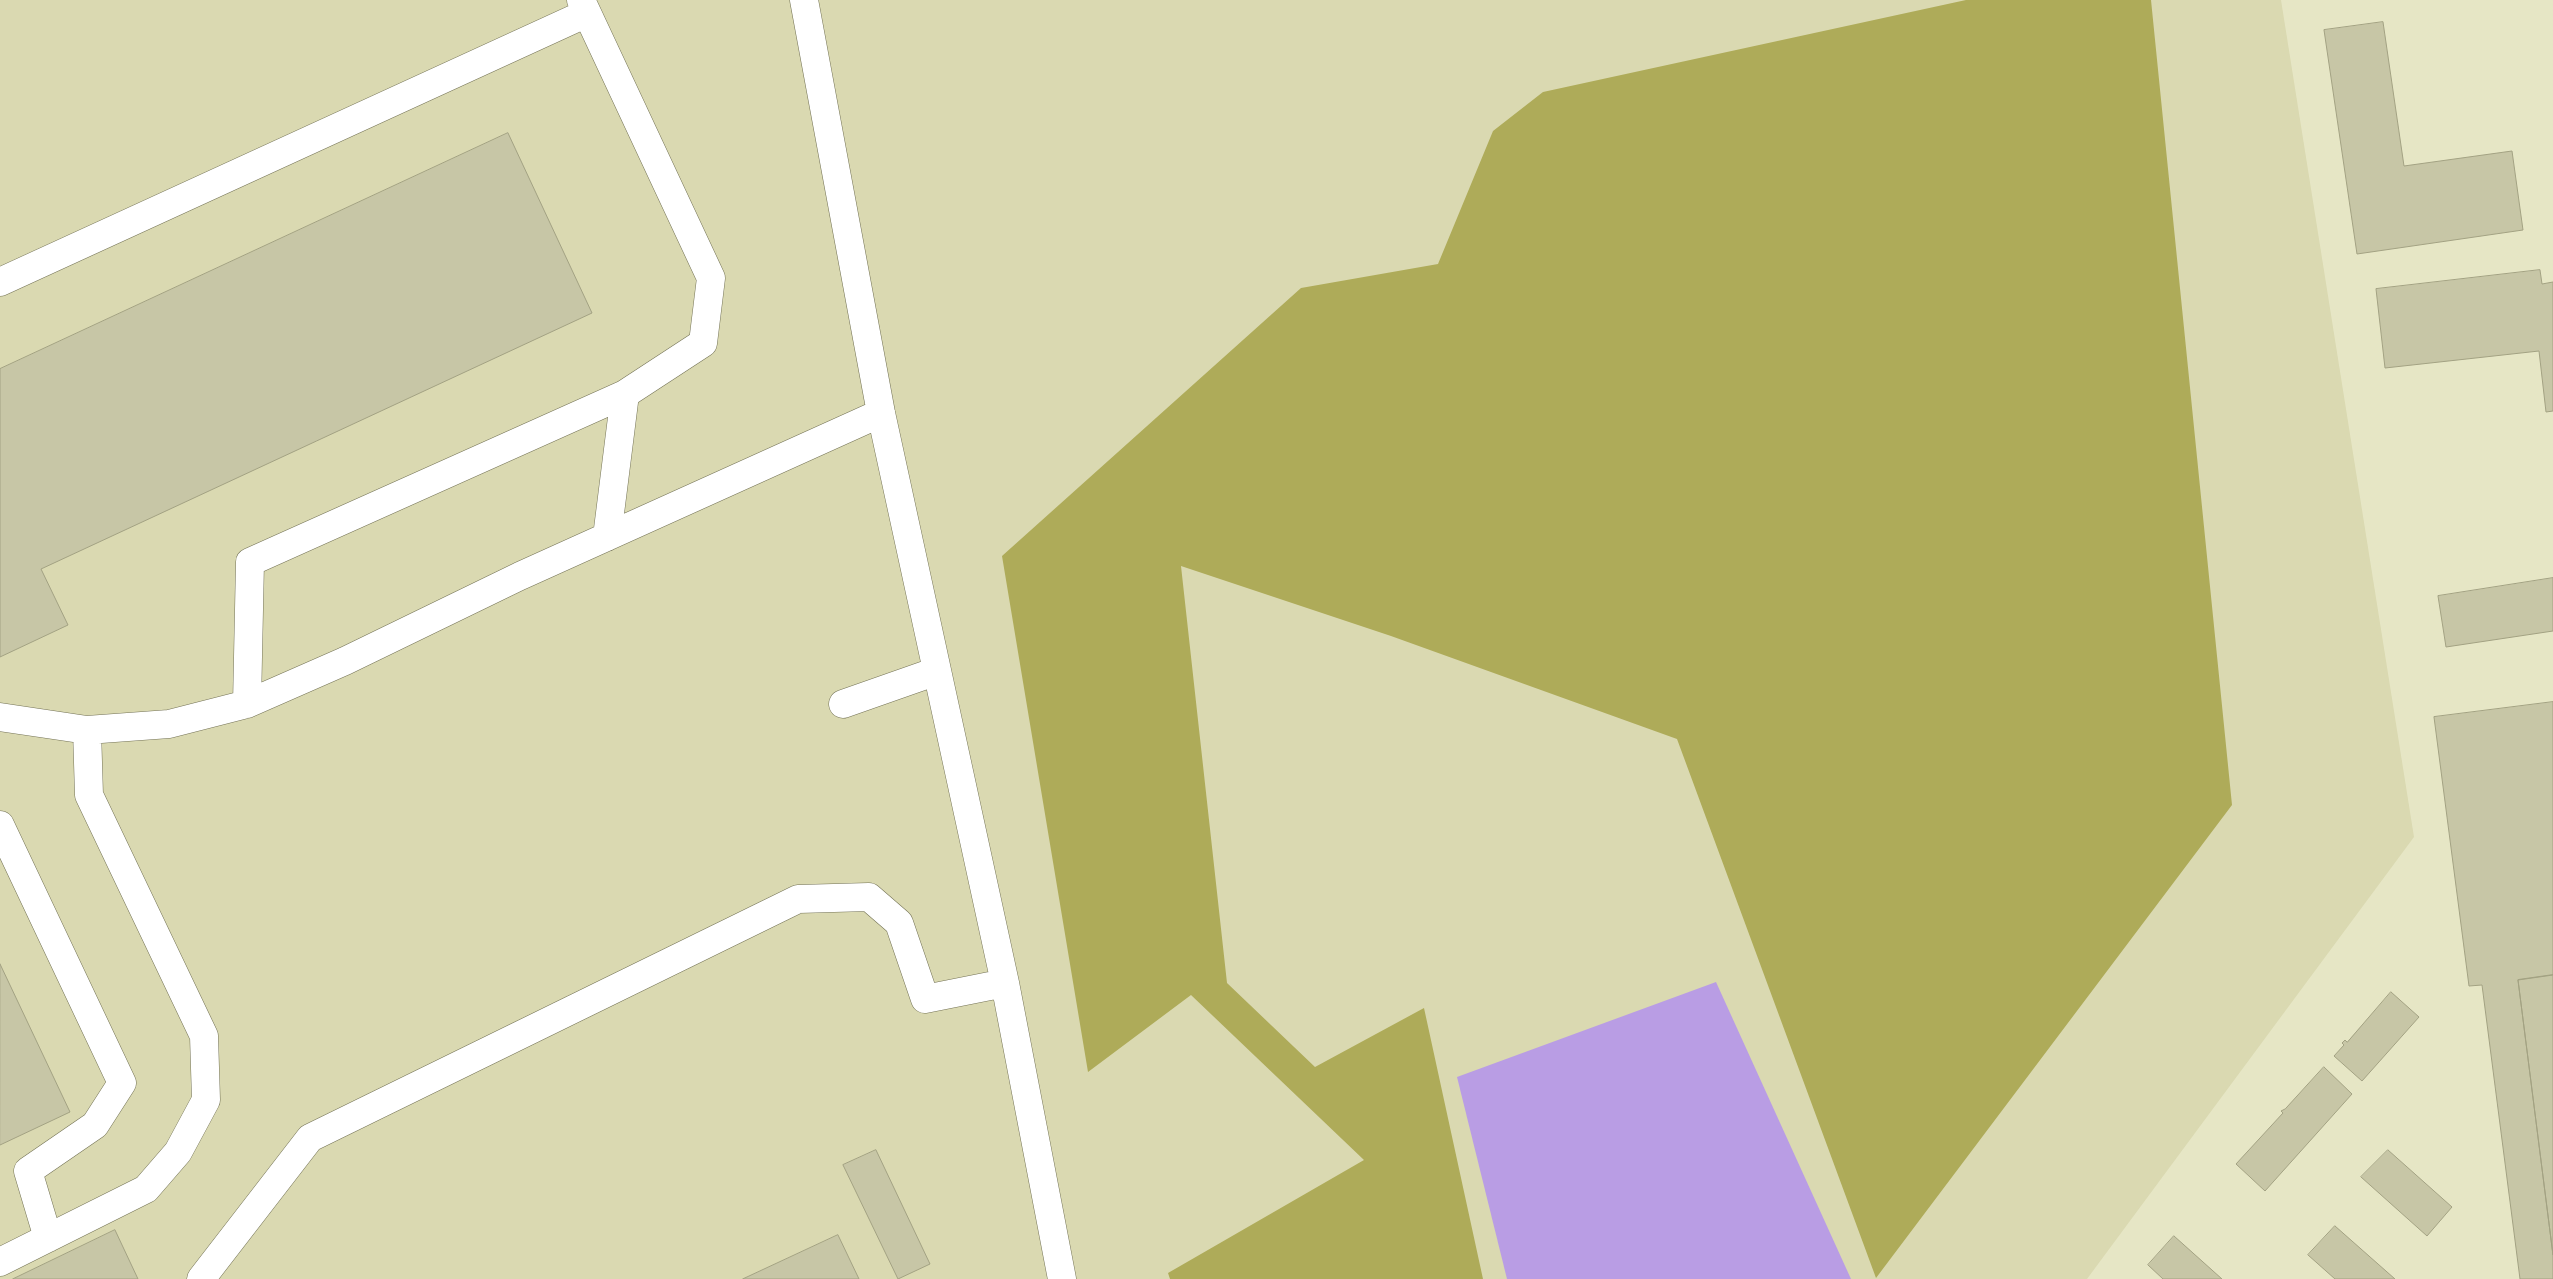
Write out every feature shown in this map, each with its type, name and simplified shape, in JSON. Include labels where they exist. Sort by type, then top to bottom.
[{"type":"lane","points":[[804,0],[881,413],[1005,983],[1062,1279]]},
{"type":"lane","points":[[0,282],[584,6],[711,278],[703,343],[625,394],[250,562],[247,704]]},
{"type":"lane","points":[[607,537],[625,394]]},
{"type":"lane","points":[[0,717],[86,730],[169,724],[247,704],[345,661],[520,576],[881,413]]},
{"type":"lane","points":[[843,704],[937,671]]},
{"type":"lane","points":[[0,1262],[146,1189],[178,1152],[206,1100],[204,1036],[89,795],[86,730]]},
{"type":"lane","points":[[0,826],[122,1083],[95,1125],[28,1172],[48,1238]]},
{"type":"lane","points":[[202,1279],[310,1138],[798,899],[868,897],[899,923],[925,999],[1005,983]]},
{"type":"shaded area","points":[[0,0],[2281,0],[2414,837],[2087,1279],[0,1279]]},
{"type":"shaded area","points":[[1966,0],[2151,0],[2232,805],[1876,1278],[1677,739],[1391,636],[1181,566],[1227,983],[1315,1067],[1424,1008],[1483,1279],[1170,1279],[1168,1273],[1364,1160],[1191,995],[1088,1072],[1002,556],[1301,288],[1438,264],[1493,131],[1543,92]]},
{"type":"shaded area","points":[[1716,982],[1851,1279],[1507,1279],[1457,1077]]},
{"type":"building","points":[[2383,22],[2404,166],[2512,151],[2523,230],[2357,254],[2324,30]]},
{"type":"building","points":[[508,133],[592,313],[41,569],[68,625],[0,657],[0,369]]},
{"type":"building","points":[[2540,270],[2542,284],[2553,282],[2553,411],[2546,412],[2539,351],[2385,368],[2376,289]]},
{"type":"building","points":[[2553,578],[2553,631],[2446,647],[2438,596]]},
{"type":"building","points":[[2553,702],[2553,975],[2518,980],[2553,1255],[2553,1279],[2520,1279],[2482,985],[2469,986],[2434,717]]},
{"type":"building","points":[[0,964],[70,1112],[0,1145]]},
{"type":"building","points":[[2553,975],[2553,1255],[2518,980]]},
{"type":"building","points":[[2391,992],[2419,1017],[2362,1081],[2334,1056],[2344,1045],[2342,1043],[2345,1040],[2347,1042]]},
{"type":"building","points":[[2324,1067],[2352,1094],[2265,1191],[2236,1164],[2283,1113],[2281,1111]]},
{"type":"building","points":[[876,1150],[930,1264],[898,1279],[843,1165]]},
{"type":"building","points":[[2388,1150],[2452,1207],[2427,1236],[2361,1177]]},
{"type":"building","points":[[2335,1226],[2395,1279],[2335,1279],[2308,1255]]},
{"type":"building","points":[[115,1230],[138,1279],[13,1279]]},
{"type":"building","points":[[838,1235],[859,1279],[743,1279]]},
{"type":"building","points":[[2174,1236],[2222,1279],[2163,1279],[2148,1265]]}]
